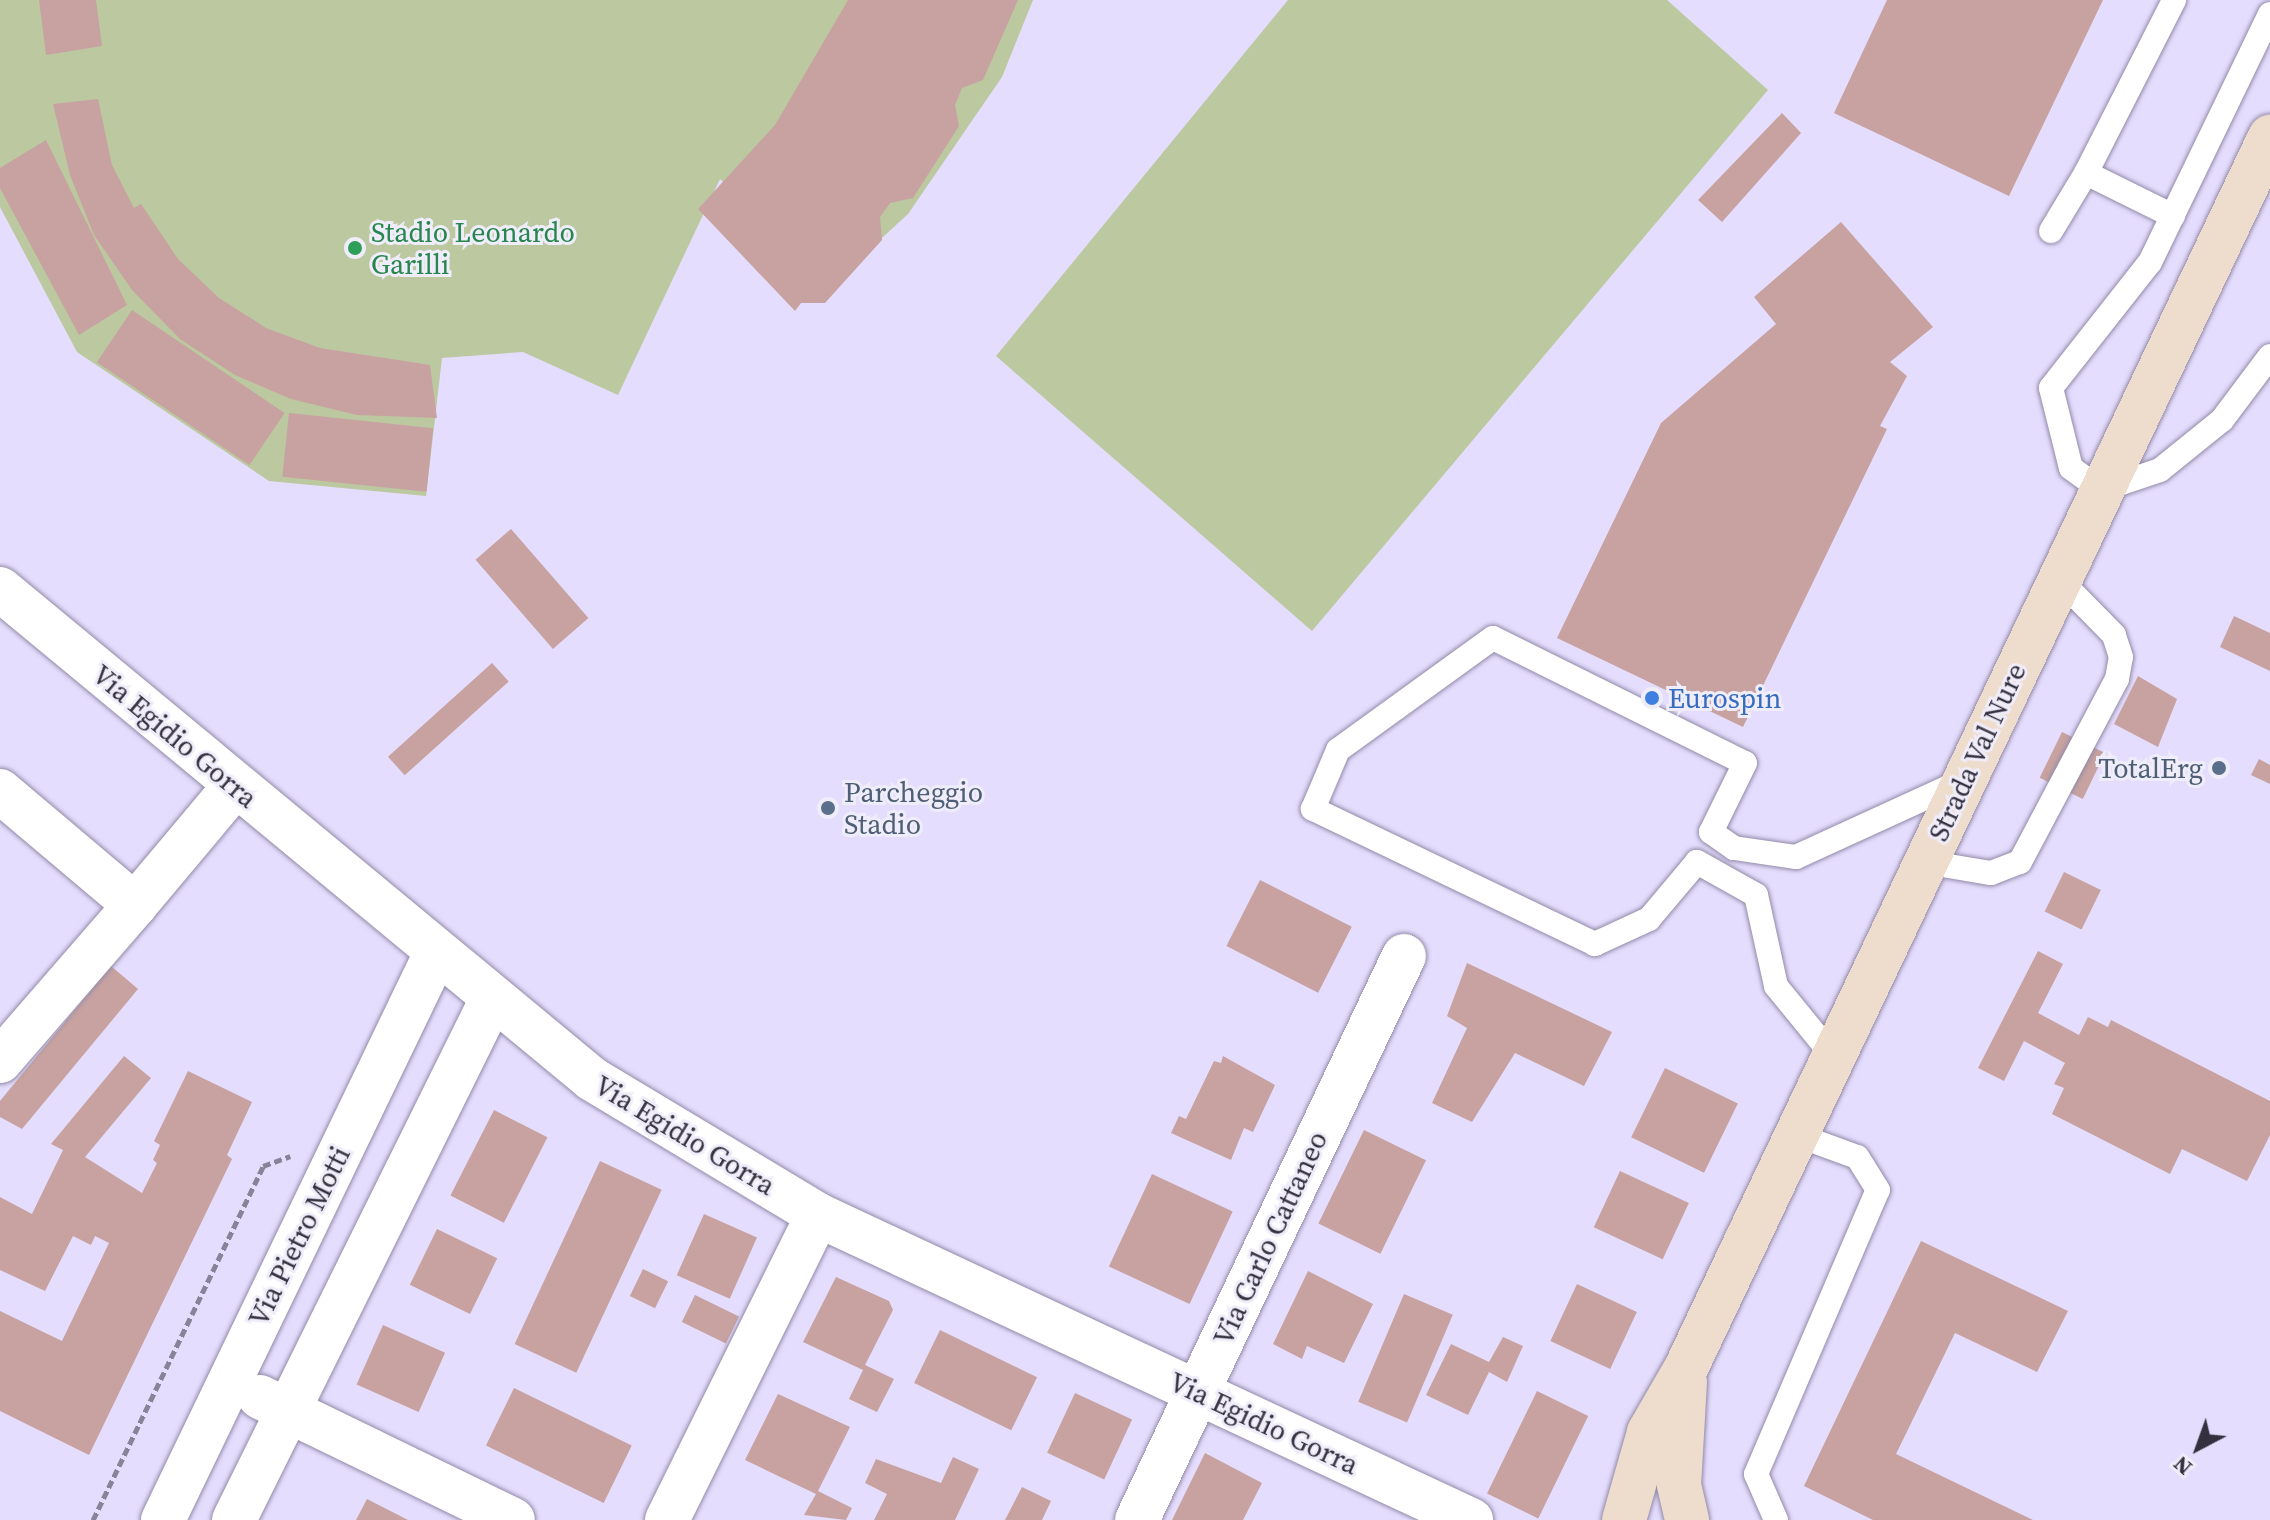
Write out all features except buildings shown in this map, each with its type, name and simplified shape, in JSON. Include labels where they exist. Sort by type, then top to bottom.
[{"type":"main road","name":"Strada Val Nure","points":[[1624,1520],[1649,1432],[1686,1368],[2270,137]]},
{"type":"main road","points":[[1686,1368],[1679,1485],[1687,1520]]},
{"type":"street","name":"Via Egidio Gorra","points":[[0,589],[436,953],[592,1079],[818,1215],[1471,1520]]},
{"type":"street","points":[[0,1061],[235,786]]},
{"type":"street","points":[[0,791],[135,905]]},
{"type":"street","name":"Via Pietro Motti","points":[[163,1520],[436,953]]},
{"type":"street","name":"Via Carlo Cattaneo","points":[[1137,1520],[1404,956]]},
{"type":"street","points":[[234,1520],[285,1410],[492,999]]},
{"type":"street","points":[[667,1520],[818,1215]]},
{"type":"street","points":[[229,1381],[513,1520]]},
{"type":"lane","points":[[2051,231],[2086,173],[2174,0]]},
{"type":"lane","points":[[2268,365],[2222,420],[2160,470],[2101,490],[2071,468],[2051,388],[2150,262],[2270,14]]},
{"type":"lane","points":[[2086,173],[2173,216]]},
{"type":"lane","points":[[1925,862],[1991,873],[2020,862],[2117,679],[2121,657],[2114,635],[2059,579]]},
{"type":"lane","points":[[1833,1056],[1776,986],[1756,895],[1697,862],[1649,919],[1595,944],[1313,809],[1338,750],[1493,638],[1745,763],[1711,832],[1734,848],[1796,857],[1964,780]]},
{"type":"lane","points":[[1776,1520],[1756,1474],[1878,1190],[1857,1157],[1797,1135]]},
{"type":"path","points":[[93,1520],[263,1166],[300,1152]]},
{"type":"green space","name":"Stadio Leonardo Garilli","points":[[0,0],[1033,0],[1002,77],[908,214],[834,282],[720,179],[618,395],[523,352],[442,358],[426,496],[269,481],[77,352],[0,207]]},
{"type":"green space","points":[[1288,0],[1667,0],[1768,90],[1312,631],[996,356]]},
{"type":"place","name":"Stadio Leonardo Garilli","points":[[355,248]]},
{"type":"place","name":"Eurospin","points":[[1652,698]]},
{"type":"place","name":"TotalErg","points":[[2219,768]]},
{"type":"place","name":"Parcheggio Stadio","points":[[828,808]]}]
